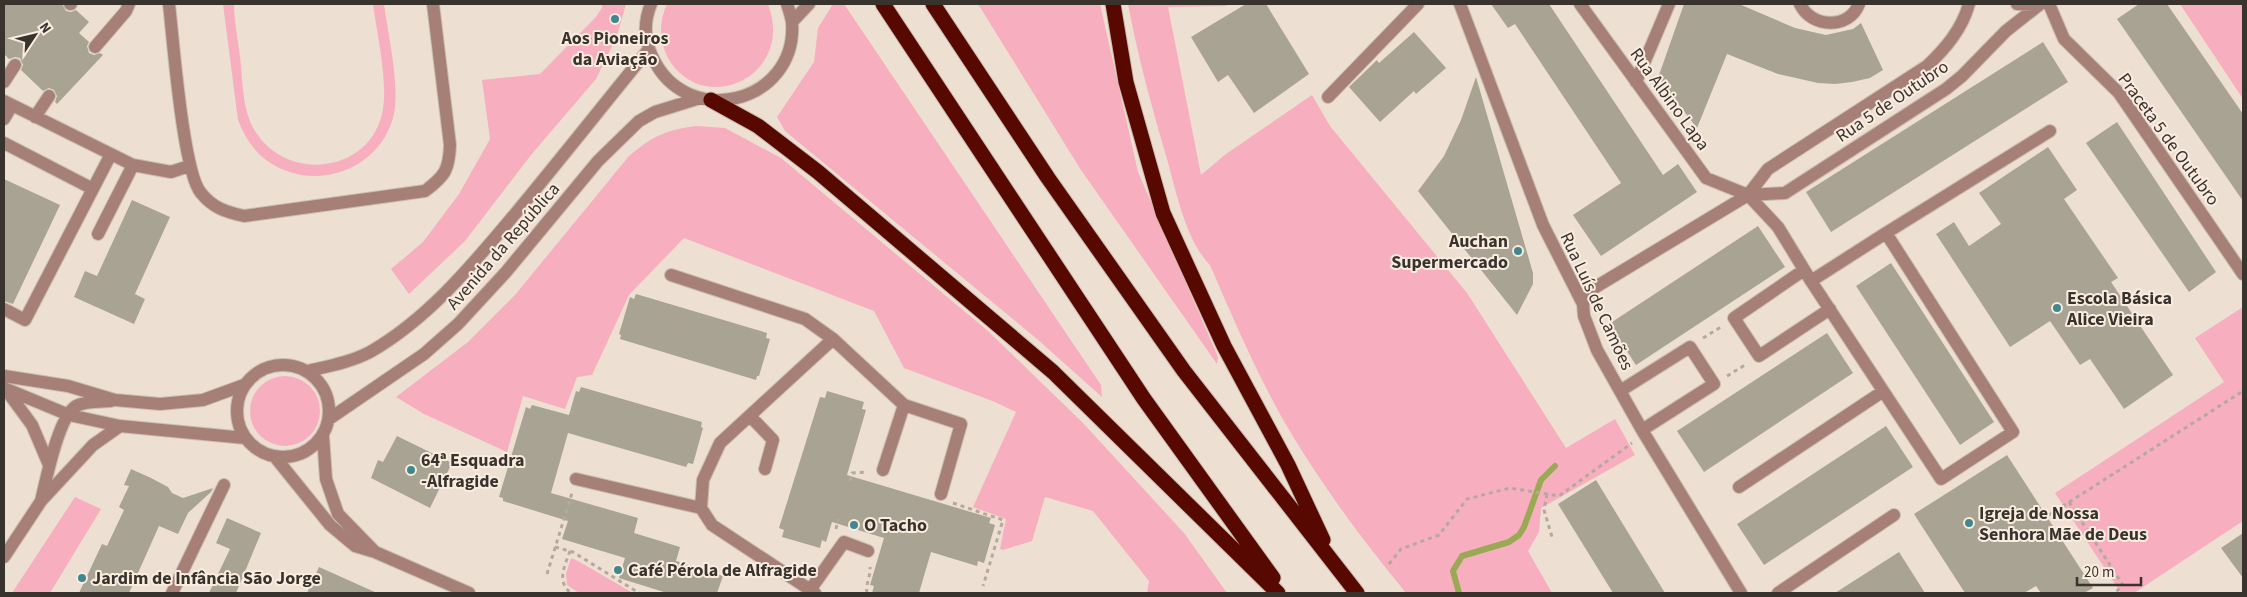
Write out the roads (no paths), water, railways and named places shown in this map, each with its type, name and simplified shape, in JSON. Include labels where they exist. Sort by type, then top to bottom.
[{"type":"highway","points":[[933,4],[1048,178],[1184,371],[1357,593]]},
{"type":"highway","points":[[1113,4],[1126,82],[1163,212],[1224,346],[1288,465],[1335,566]]},
{"type":"highway","points":[[884,6],[1144,399],[1284,593]]},
{"type":"highway","points":[[705,99],[758,126],[818,172],[1046,366],[1128,444],[1278,593]]},
{"type":"street","points":[[95,47],[126,11],[129,4]]},
{"type":"street","points":[[168,4],[189,166],[200,192],[212,204],[219,210],[244,216],[425,191],[441,179],[449,164],[450,145],[433,4]]},
{"type":"street","name":"Avenida da República","points":[[330,419],[424,354],[458,324],[506,272],[598,162],[639,121],[655,112],[705,99],[732,100],[752,93],[770,80],[783,64],[790,44],[792,22],[787,4]]},
{"type":"street","points":[[792,22],[809,4]]},
{"type":"street","points":[[1328,97],[1418,4]]},
{"type":"street","name":"Rua Luís de Camões","points":[[1460,4],[1542,225],[1583,304],[1584,316],[1597,350],[1734,591]]},
{"type":"street","name":"Rua Albino Lapa","points":[[1580,4],[1706,178],[1748,195]]},
{"type":"street","points":[[1636,82],[1669,4]]},
{"type":"street","points":[[1797,5],[1819,22],[1830,24],[1841,22],[1851,16],[1859,4]]},
{"type":"street","name":"Rua 5 de Outubro","points":[[1583,304],[1594,288],[1748,195],[1768,169],[1927,66],[1944,51],[1953,39],[1969,4]]},
{"type":"street","points":[[2017,4],[2044,4]]},
{"type":"street","name":"Rua 5 de Outubro","points":[[1748,195],[1785,193],[1938,94],[1962,76],[2006,31],[2044,4]]},
{"type":"street","name":"Praceta 5 de Outubro","points":[[2044,4],[2064,39],[2119,94],[2243,274]]},
{"type":"street","name":"Avenida da República","points":[[648,7],[646,37],[656,66],[668,80],[683,91],[705,99]]},
{"type":"street","name":"Avenida da República","points":[[308,371],[368,353],[400,332],[438,300],[500,232],[649,49]]},
{"type":"street","points":[[4,82],[15,65]]},
{"type":"street","points":[[35,117],[49,96]]},
{"type":"street","points":[[4,119],[8,103],[133,165],[171,172],[189,166]]},
{"type":"street","points":[[1830,309],[1759,356],[1734,318],[1886,233],[2050,132]]},
{"type":"street","points":[[4,143],[93,189]]},
{"type":"street","points":[[4,309],[25,320],[111,154]]},
{"type":"street","points":[[98,234],[133,165]]},
{"type":"street","points":[[1748,195],[1778,227],[1882,392],[1941,479],[2013,432],[1886,233]]},
{"type":"street","points":[[671,275],[805,319],[833,339],[904,405],[961,424],[941,494]]},
{"type":"street","points":[[833,339],[720,443],[703,480],[701,508],[712,525],[812,591],[844,542],[868,551]]},
{"type":"street","points":[[1620,391],[1690,347],[1714,384],[1642,430]]},
{"type":"street","points":[[291,364],[308,371],[322,384],[329,400],[330,419],[323,436],[310,449],[294,456],[275,457],[258,450],[245,438],[237,421],[237,402],[244,385],[256,372],[273,365],[291,364]]},
{"type":"street","points":[[4,376],[68,386],[115,400],[160,404],[204,400],[244,385]]},
{"type":"street","points":[[5,389],[69,415],[120,426],[245,438]]},
{"type":"street","points":[[5,389],[32,425],[49,466]]},
{"type":"street","points":[[1739,487],[1882,392]]},
{"type":"street","points":[[42,501],[49,466],[69,415],[78,405],[115,400]]},
{"type":"street","points":[[883,470],[904,405]]},
{"type":"street","points":[[750,416],[773,440],[765,469]]},
{"type":"street","points":[[4,557],[42,501],[93,446],[120,426]]},
{"type":"street","points":[[323,436],[326,479],[338,514],[375,552]]},
{"type":"street","points":[[275,457],[330,525],[355,546],[375,552],[469,593]]},
{"type":"street","points":[[576,478],[701,508]]},
{"type":"street","points":[[172,593],[224,485]]},
{"type":"street","points":[[1778,593],[1894,515]]},
{"type":"waterway","points":[[1459,593],[1453,571],[1462,556],[1509,542],[1519,535],[1524,527],[1541,480],[1555,466]]},
{"type":"place","name":"Aos Pioneiros da Aviação","points":[[615,19]]},
{"type":"place","name":"Auchan Supermercado","points":[[1518,251]]},
{"type":"place","name":"Escola Básica Alice Vieira","points":[[2057,308]]},
{"type":"place","name":"64ª Esquadra -Alfragide","points":[[411,470]]},
{"type":"place","name":"Igreja de Nossa Senhora Mãe de Deus","points":[[1969,523]]},
{"type":"place","name":"O Tacho","points":[[854,525]]},
{"type":"place","name":"Café Pérola de Alfragide","points":[[618,570]]},
{"type":"place","name":"Jardim de Infância São Jorge","points":[[82,578]]}]
